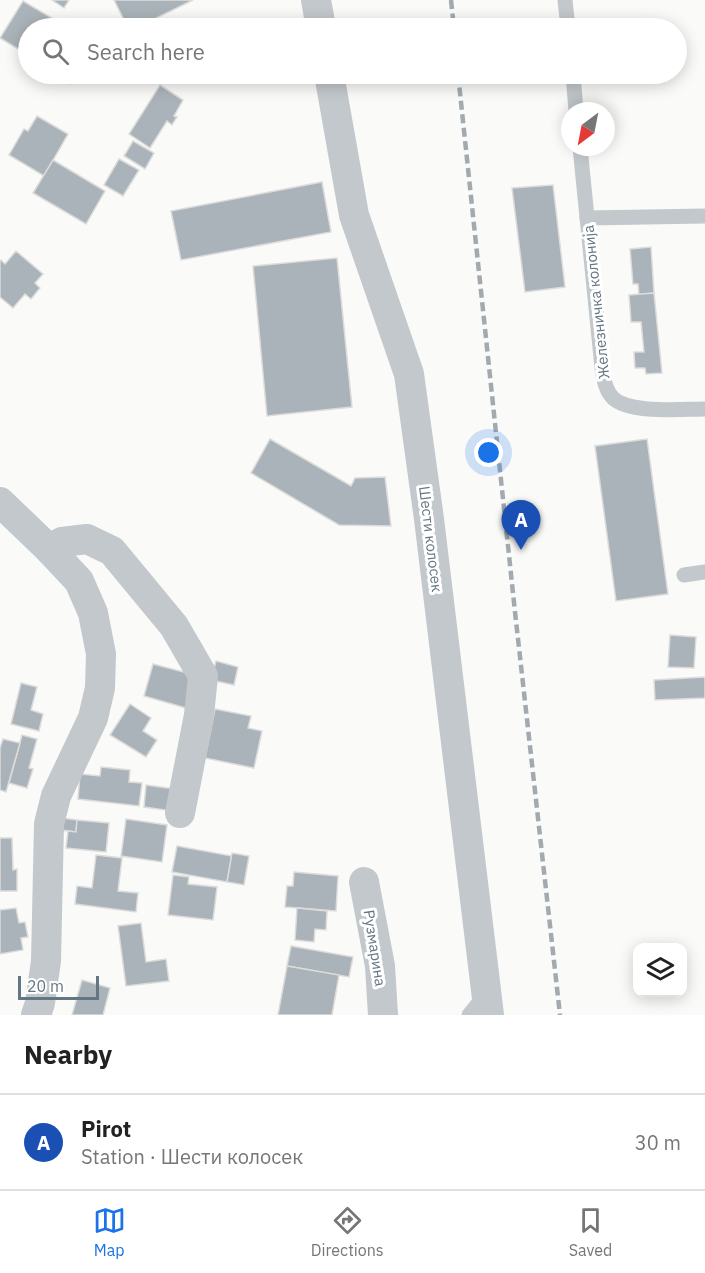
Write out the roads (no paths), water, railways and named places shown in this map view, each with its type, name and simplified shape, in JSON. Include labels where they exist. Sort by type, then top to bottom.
[{"type":"street","points":[[316,0],[319,18]]},
{"type":"street","name":"Шести колосек","points":[[331,84],[354,215],[409,374],[430,531],[481,1008]]},
{"type":"street","points":[[0,502],[50,549],[79,581],[93,613],[101,654],[100,688],[93,718],[56,795],[49,824],[46,961],[36,1015]]},
{"type":"street","points":[[50,549],[62,542],[87,538],[112,551],[174,626],[203,676],[199,715],[180,813]]},
{"type":"street","name":"Рузмарина","points":[[363,882],[380,966],[383,1015]]},
{"type":"lane","points":[[566,0],[567,18]]},
{"type":"lane","points":[[574,84],[575,102]]},
{"type":"lane","name":"Железничка колонија","points":[[581,156],[605,386],[613,398],[624,405],[642,409],[705,409]]},
{"type":"lane","points":[[587,218],[705,216]]},
{"type":"lane","points":[[684,575],[705,572]]},
{"type":"railway","points":[[451,0],[453,18]]},
{"type":"railway","points":[[459,84],[560,1015]]},
{"type":"place","name":"Pirot","points":[[521,550]]}]
